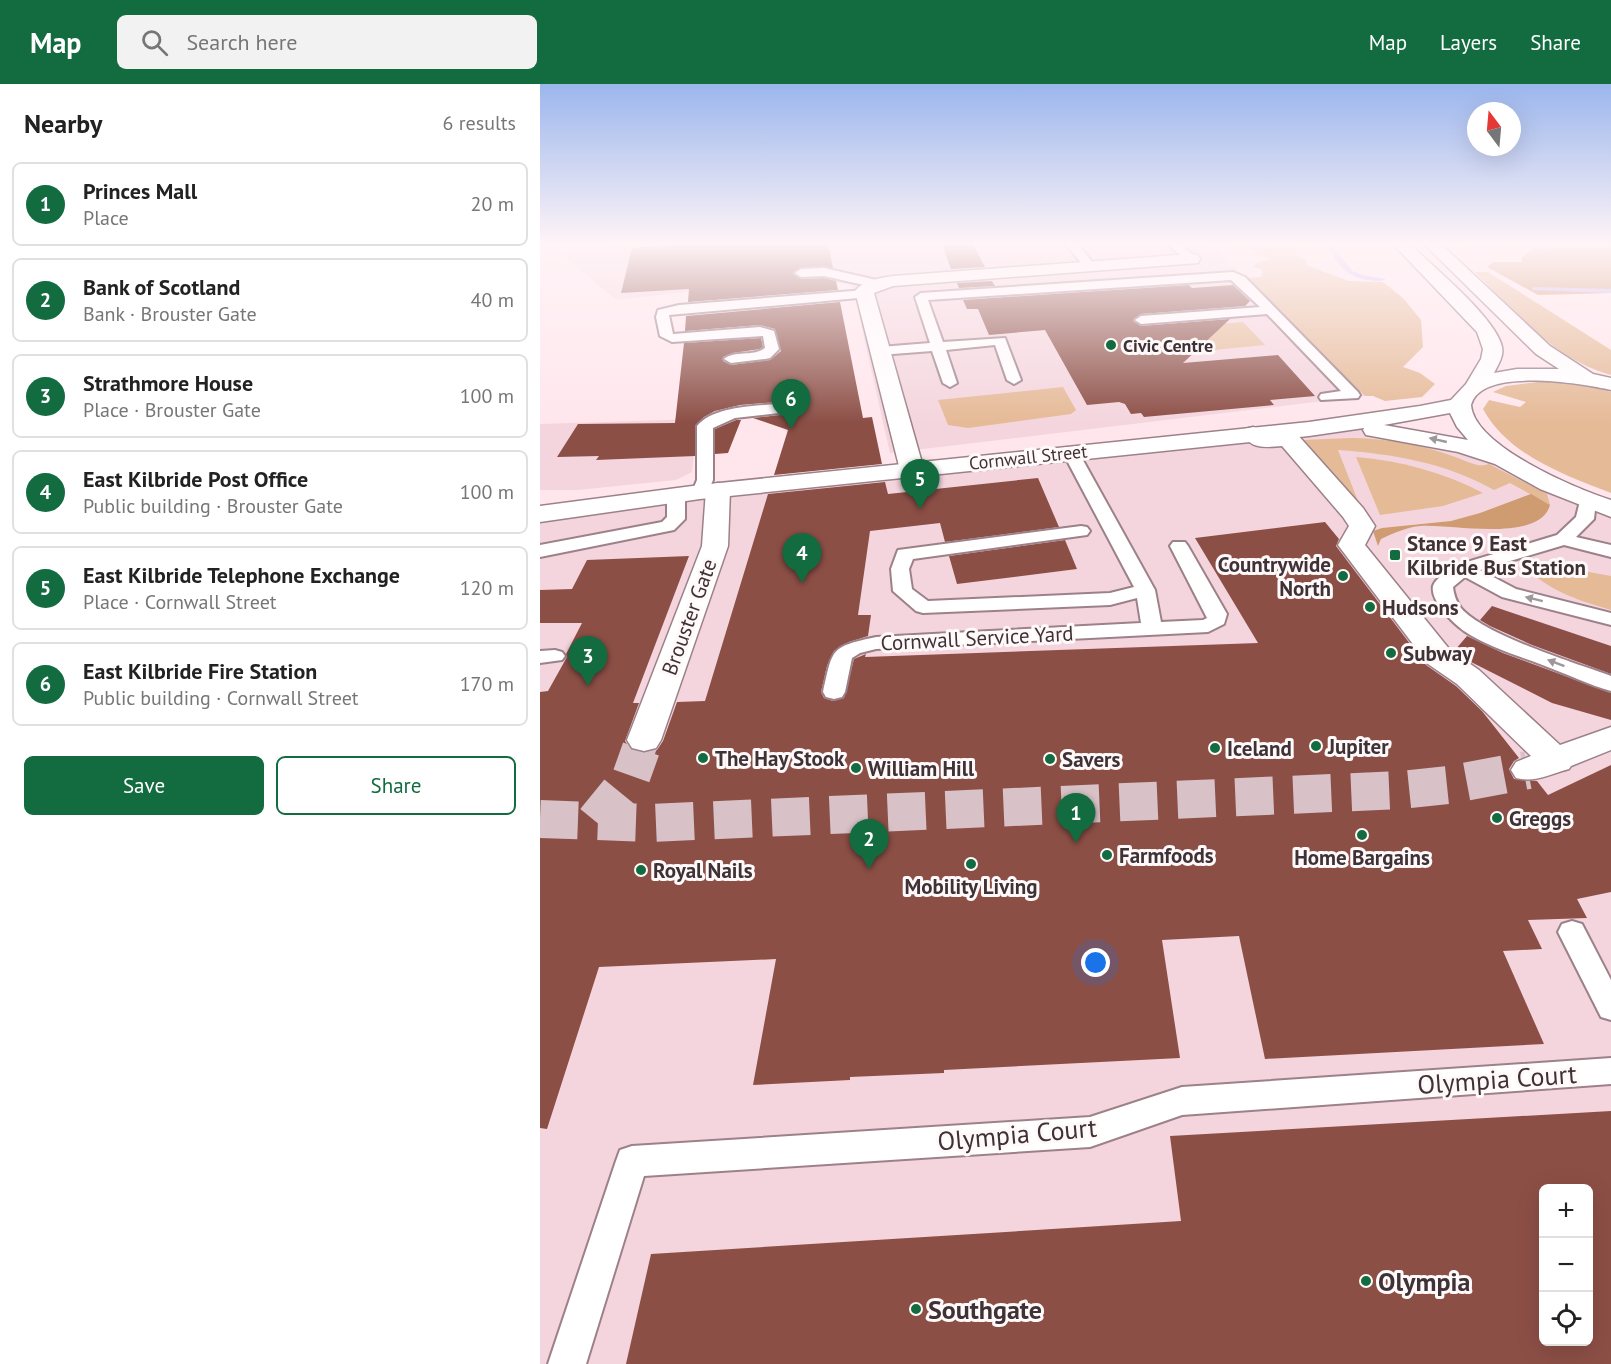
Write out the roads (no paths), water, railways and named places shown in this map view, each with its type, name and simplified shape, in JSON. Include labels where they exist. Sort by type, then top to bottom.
[{"type":"street","points":[[873,304],[880,351],[912,470]]},
{"type":"street","points":[[1460,304],[1486,330],[1493,349],[1491,359],[1476,386]]},
{"type":"street","points":[[1495,304],[1543,350],[1601,382]]},
{"type":"street","points":[[1601,382],[1558,375],[1503,377],[1476,386],[1464,395],[1459,409],[1469,428],[1483,443],[1522,469],[1576,496],[1611,509]]},
{"type":"street","name":"Cornwall Street","points":[[540,514],[698,492],[1309,429],[1420,413],[1460,404]]},
{"type":"street","name":"Cornwall Street","points":[[1309,429],[1387,431],[1463,446],[1522,469]]},
{"type":"street","points":[[1253,434],[1260,441],[1288,438],[1354,513],[1362,526],[1351,545],[1439,657],[1468,677],[1542,765],[1611,738]]},
{"type":"street","name":"Brouster Gate","points":[[644,740],[715,546],[698,492]]},
{"type":"street","name":"Cornwall Street","points":[[540,521],[603,505]]},
{"type":"lane","points":[[730,304],[679,309],[663,313],[662,317],[667,336],[672,338],[760,331],[769,334],[772,349],[765,355],[731,358]]},
{"type":"lane","points":[[923,304],[950,383]]},
{"type":"lane","points":[[1264,304],[1353,394],[1326,397]]},
{"type":"lane","points":[[1141,320],[1270,310]]},
{"type":"lane","points":[[880,351],[1000,340],[1014,380]]},
{"type":"lane","points":[[540,551],[668,526],[698,492],[705,480],[705,426],[714,418],[791,408]]},
{"type":"lane","points":[[1071,453],[1145,590],[1152,628]]},
{"type":"lane","points":[[1576,496],[1585,519],[1563,539],[1464,569],[1450,578],[1443,586],[1444,597],[1454,612],[1472,627],[1515,647],[1611,684]]},
{"type":"lane","name":"Cornwall Service Yard","points":[[1081,531],[905,554],[900,569],[903,591],[923,607],[1110,599],[1145,590]]},
{"type":"lane","points":[[1563,539],[1611,551]]},
{"type":"lane","name":"Cornwall Service Yard","points":[[834,692],[842,655],[853,648],[876,643],[1208,626],[1217,620],[1217,614],[1179,546]]},
{"type":"lane","points":[[1464,569],[1509,593],[1611,619]]},
{"type":"lane","points":[[1572,932],[1611,1008]]},
{"type":"lane","name":"Olympia Court","points":[[567,1364],[632,1161],[1090,1132],[1182,1101],[1611,1071]]},
{"type":"tunnel","points":[[640,751],[644,740]]},
{"type":"tunnel","points":[[595,821],[631,777],[641,749]]},
{"type":"tunnel","points":[[595,821],[650,823],[1400,790],[1448,785],[1528,770]]},
{"type":"tunnel","points":[[540,819],[595,821]]},
{"type":"place","name":"Civic Centre","points":[[1111,345]]},
{"type":"place","name":"East Kilbride Fire Station","points":[[791,429]]},
{"type":"place","name":"East Kilbride Telephone Exchange","points":[[920,509]]},
{"type":"place","name":"Stance 9 East Kilbride Bus Station","points":[[1395,555]]},
{"type":"place","name":"Countrywide North","points":[[1343,576]]},
{"type":"place","name":"East Kilbride Post Office","points":[[802,583]]},
{"type":"place","name":"Hudsons","points":[[1370,607]]},
{"type":"place","name":"Subway","points":[[1391,653]]},
{"type":"place","name":"Strathmore House","points":[[588,686]]},
{"type":"place","name":"Jupiter","points":[[1316,746]]},
{"type":"place","name":"Iceland","points":[[1215,748]]},
{"type":"place","name":"The Hay Stook","points":[[703,758]]},
{"type":"place","name":"Savers","points":[[1050,759]]},
{"type":"place","name":"William Hill","points":[[856,768]]},
{"type":"place","name":"Greggs","points":[[1497,818]]},
{"type":"place","name":"Home Bargains","points":[[1362,835]]},
{"type":"place","name":"Princes Mall","points":[[1076,843]]},
{"type":"place","name":"Farmfoods","points":[[1107,855]]},
{"type":"place","name":"Mobility Living","points":[[971,864]]},
{"type":"place","name":"Bank of Scotland","points":[[869,869]]},
{"type":"place","name":"Royal Nails","points":[[641,870]]},
{"type":"place","name":"Olympia","points":[[1366,1281]]},
{"type":"place","name":"Southgate","points":[[916,1309]]}]
